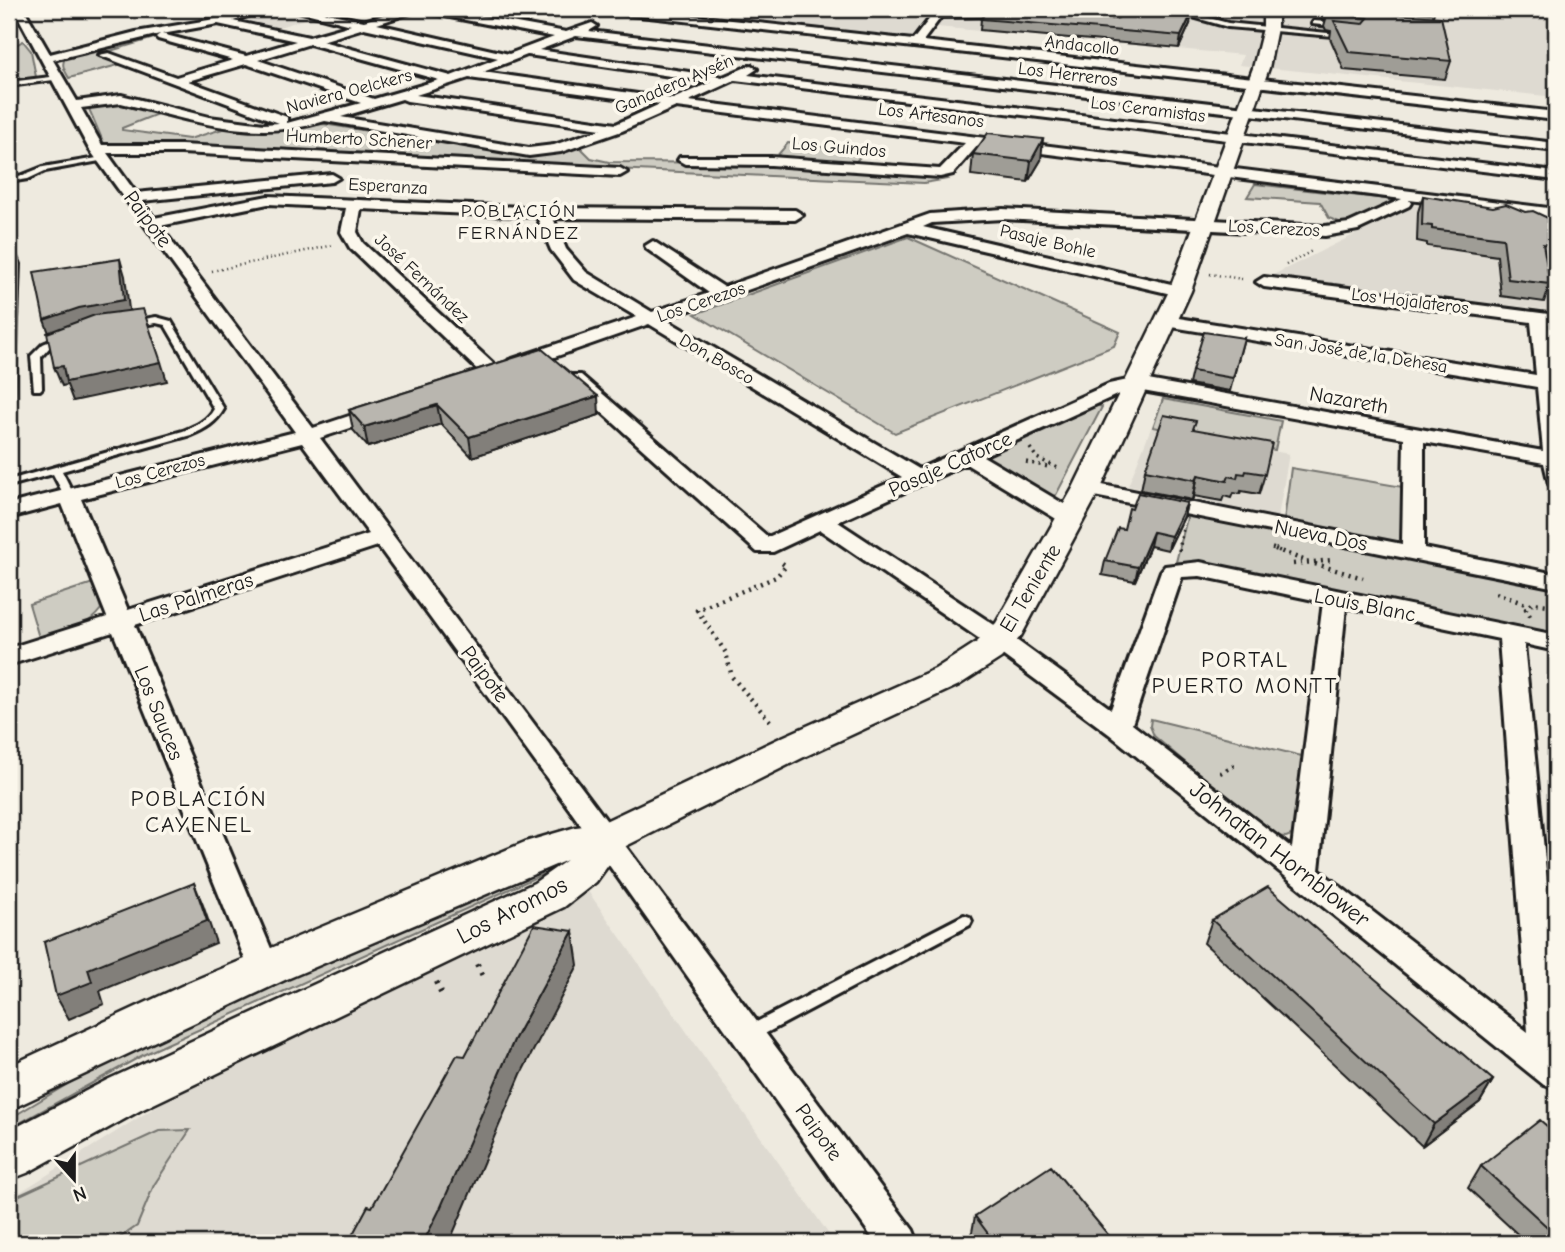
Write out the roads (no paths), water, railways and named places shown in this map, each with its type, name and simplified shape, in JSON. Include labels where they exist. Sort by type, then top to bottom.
[{"type":"main road","points":[[1256,82],[1270,28],[1270,9]]},
{"type":"main road","name":"El Teniente","points":[[606,838],[793,747],[947,677],[980,657],[999,640],[1032,589],[1087,488],[1180,291],[1256,82]]},
{"type":"main road","name":"Los Aromos","points":[[9,1088],[264,970],[539,853],[576,842],[606,838]]},
{"type":"main road","name":"Los Aromos","points":[[9,1157],[124,1095],[550,895],[580,874],[600,851],[606,838]]},
{"type":"street","name":"Paipote","points":[[19,9],[99,154],[606,838],[899,1243]]},
{"type":"street","points":[[264,9],[110,50],[104,55],[296,125]]},
{"type":"street","points":[[296,9],[512,58]]},
{"type":"street","points":[[176,81],[415,9]]},
{"type":"street","name":"Los Herreros","points":[[424,9],[572,34],[1246,112],[1461,121],[1556,147]]},
{"type":"street","name":"Andacollo","points":[[605,9],[1256,82],[1461,121],[1556,116]]},
{"type":"street","name":"Naviera Oelckers","points":[[72,106],[121,99],[209,121],[264,128],[296,125],[452,80],[625,12]]},
{"type":"street","points":[[915,44],[939,12]]},
{"type":"street","points":[[47,58],[136,34],[221,21],[310,41],[452,80]]},
{"type":"street","name":"Ganadera Aysén","points":[[326,118],[516,150],[543,152],[617,128],[732,79],[813,34]]},
{"type":"street","points":[[162,37],[246,60],[376,104]]},
{"type":"street","name":"Los Ceramistas","points":[[527,52],[732,79],[953,120],[1237,138],[1456,183],[1556,176]]},
{"type":"street","points":[[953,120],[1012,55]]},
{"type":"street","name":"Los Artesanos","points":[[469,74],[677,103],[953,120],[975,140],[1225,172],[1456,183],[1556,214]]},
{"type":"street","points":[[402,96],[617,128]]},
{"type":"street","points":[[1456,183],[1461,121]]},
{"type":"street","points":[[181,149],[294,139],[315,133]]},
{"type":"street","name":"Los Guindos","points":[[685,160],[771,161],[940,173],[948,171],[975,140]]},
{"type":"street","name":"Humberto Schener","points":[[99,154],[181,149],[620,172]]},
{"type":"street","points":[[132,198],[332,178]]},
{"type":"street","name":"Esperanza","points":[[151,223],[268,200],[543,213],[795,215]]},
{"type":"street","name":"Los Cerezos","points":[[465,382],[947,216],[1003,214],[1341,229],[1353,227],[1404,203]]},
{"type":"street","name":"José Fernández","points":[[355,204],[349,232],[353,241],[491,372]]},
{"type":"street","name":"Don Bosco","points":[[543,213],[553,241],[576,273],[919,478]]},
{"type":"street","name":"Pasaje Bohle","points":[[906,228],[1180,291]]},
{"type":"street","points":[[653,246],[722,294]]},
{"type":"street","name":"Los Hojalateros","points":[[1259,281],[1548,319]]},
{"type":"street","points":[[1548,319],[1556,480]]},
{"type":"street","name":"San José de la Dehesa","points":[[1166,321],[1551,383]]},
{"type":"street","name":"Pasaje Catorce","points":[[546,354],[765,547],[1116,388],[1137,384]]},
{"type":"street","name":"Nazareth","points":[[1137,384],[1554,459]]},
{"type":"street","name":"Los Cerezos","points":[[9,511],[336,428],[401,405]]},
{"type":"street","points":[[1413,553],[1414,435]]},
{"type":"street","points":[[968,456],[1071,518]]},
{"type":"street","name":"Nueva Dos","points":[[1087,488],[1556,581]]},
{"type":"street","name":"Los Sauces","points":[[69,495],[264,970]]},
{"type":"street","points":[[823,522],[999,640]]},
{"type":"street","name":"Las Palmeras","points":[[9,657],[383,537]]},
{"type":"street","name":"Louis Blanc","points":[[1118,727],[1178,570],[1200,569],[1556,643]]},
{"type":"street","points":[[1304,873],[1335,599]]},
{"type":"street","points":[[1511,634],[1552,1071]]},
{"type":"street","name":"Johnatan Hornblower","points":[[999,640],[1118,727],[1552,1071]]},
{"type":"lane","points":[[1194,9],[1195,16],[1218,23],[1359,36]]},
{"type":"lane","points":[[1228,9],[1270,9]]},
{"type":"lane","points":[[939,12],[1012,15]]},
{"type":"lane","points":[[1314,23],[1354,25]]},
{"type":"lane","points":[[9,84],[59,78]]},
{"type":"lane","points":[[9,180],[99,154]]},
{"type":"lane","points":[[9,483],[187,433],[211,421],[219,409],[168,323],[156,320],[120,327]]},
{"type":"lane","points":[[37,388],[36,356],[40,351],[60,339],[81,334]]},
{"type":"lane","points":[[55,470],[69,495]]},
{"type":"lane","points":[[749,1034],[964,921]]},
{"type":"district","name":"POBLACIÓN FERNÁNDEZ","points":[[519,221]]},
{"type":"district","name":"PORTAL PUERTO MONTT","points":[[1245,672]]},
{"type":"district","name":"POBLACIÓN CAYENEL","points":[[199,811]]}]
